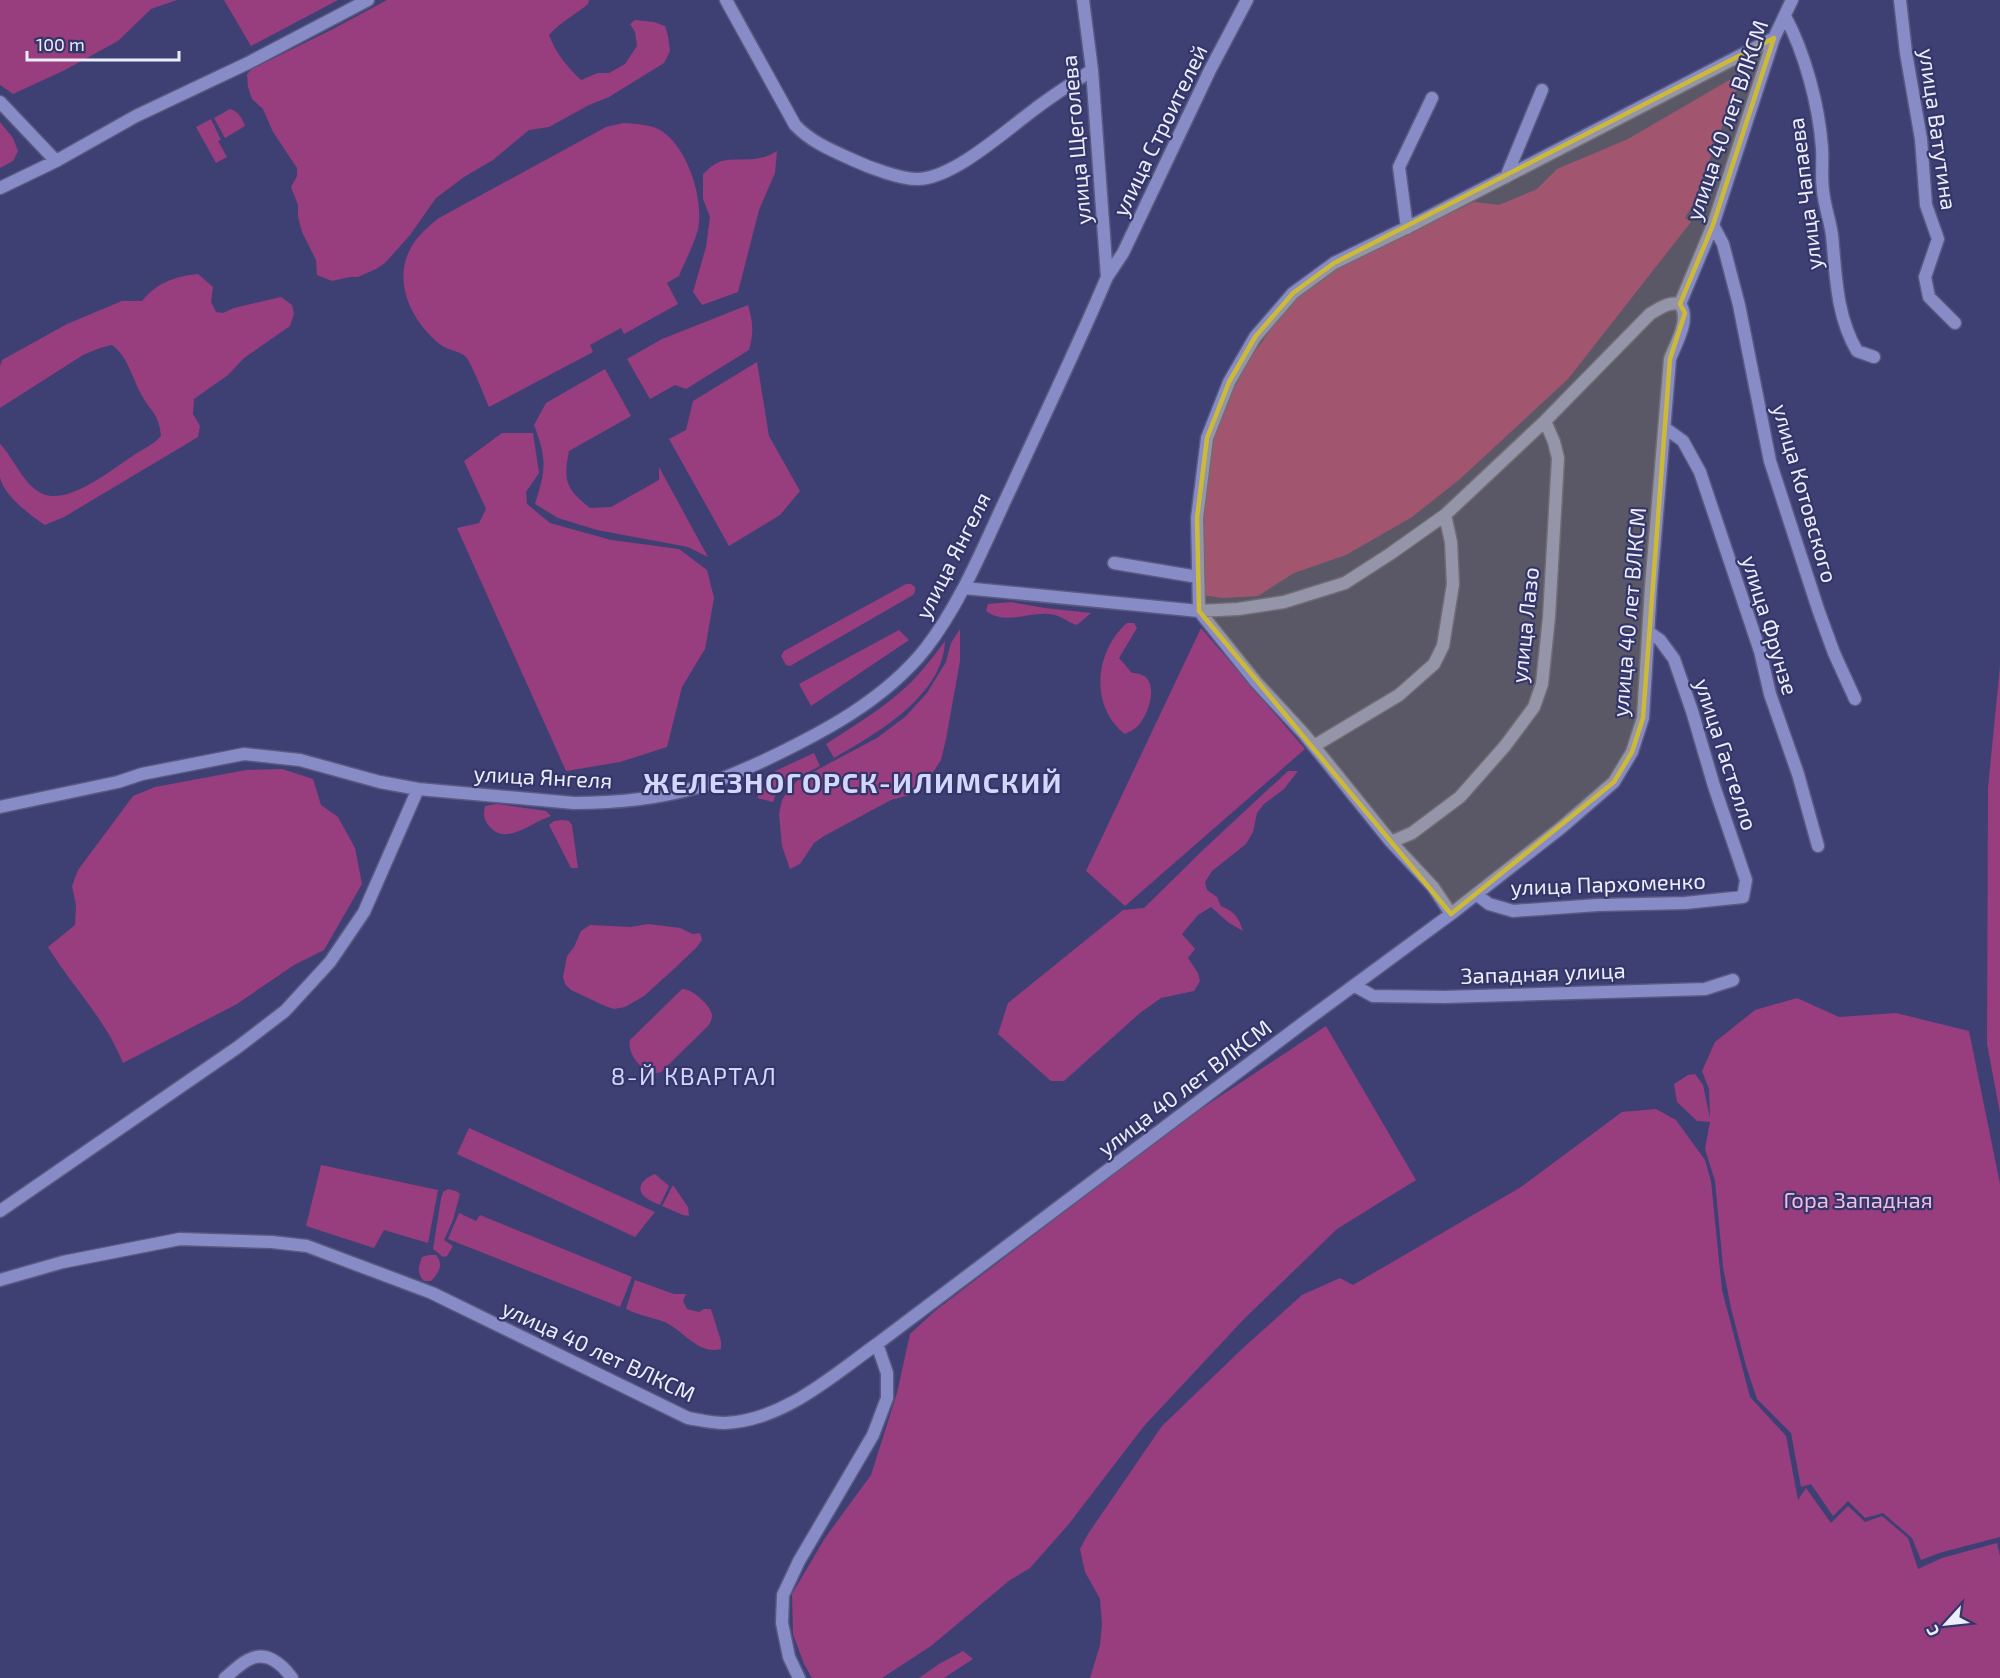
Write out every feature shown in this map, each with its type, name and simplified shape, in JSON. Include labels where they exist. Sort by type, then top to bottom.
[{"type":"street","points":[[0,188],[57,161],[136,116],[248,63],[368,0]]},
{"type":"street","points":[[726,0],[795,124],[803,133],[815,142],[864,165],[917,180],[938,176],[955,168],[1092,70]]},
{"type":"street","name":"улица Щеголева","points":[[1083,0],[1092,70],[1107,276]]},
{"type":"street","name":"улица Строителей","points":[[1107,276],[1124,253],[1210,70],[1247,0]]},
{"type":"street","name":"улица 40 лет ВЛКСМ","points":[[0,1280],[63,1262],[180,1239],[272,1242],[307,1246],[432,1293],[688,1418],[722,1423],[740,1422],[776,1411],[810,1392],[878,1344],[1306,1020],[1477,895],[1614,782],[1632,752],[1642,718],[1670,359],[1685,313],[1680,304],[1713,225],[1774,38],[1792,0]]},
{"type":"street","name":"улица Ватутина","points":[[1900,0],[1906,53],[1921,140],[1926,205],[1938,239],[1925,277],[1929,297],[1955,322]]},
{"type":"street","name":"улица Чапаева","points":[[1785,16],[1797,38],[1815,104],[1822,147],[1823,190],[1832,234],[1834,272],[1846,333],[1857,351],[1874,357]]},
{"type":"street","points":[[1451,914],[1433,887],[1391,842],[1314,746],[1256,682],[1198,611],[1197,518],[1207,438],[1229,382],[1255,337],[1293,293],[1334,263],[1407,228],[1774,38]]},
{"type":"street","points":[[1506,177],[1542,90]]},
{"type":"street","points":[[1407,228],[1399,167],[1432,98]]},
{"type":"street","points":[[0,102],[57,161]]},
{"type":"street","name":"улица Котовского","points":[[1713,225],[1723,244],[1738,304],[1770,461],[1818,609],[1834,653],[1855,699]]},
{"type":"street","name":"улица Янгеля","points":[[0,807],[118,782],[142,774],[244,754],[300,760],[380,782],[418,789],[574,803],[599,803],[643,799],[684,790],[732,775],[794,746],[867,702],[898,678],[925,649],[950,614],[1107,276]]},
{"type":"street","points":[[964,588],[1198,611],[1238,609],[1284,602],[1345,583],[1445,515],[1545,421],[1650,315],[1666,305],[1680,304]]},
{"type":"street","name":"улица Лазо","points":[[1391,842],[1412,833],[1460,797],[1505,746],[1534,707],[1542,684],[1549,617],[1558,458],[1545,421]]},
{"type":"street","name":"улица Фрунзе","points":[[1665,428],[1683,441],[1700,472],[1760,651],[1770,694],[1798,774],[1818,846]]},
{"type":"street","points":[[1314,746],[1399,695],[1434,664],[1443,646],[1453,585],[1451,542],[1445,515]]},
{"type":"street","points":[[1114,563],[1198,577]]},
{"type":"street","name":"улица Гастелло","points":[[1649,632],[1660,640],[1674,658],[1746,880],[1743,897]]},
{"type":"street","points":[[0,1210],[238,1047],[285,1011],[330,962],[364,912],[418,789]]},
{"type":"street","name":"улица Пархоменко","points":[[1477,895],[1489,904],[1513,911],[1598,905],[1696,902],[1743,897]]},
{"type":"street","name":"Западная улица","points":[[1355,986],[1373,996],[1444,997],[1705,989],[1733,980]]},
{"type":"street","points":[[799,1678],[789,1657],[782,1623],[783,1595],[799,1562],[873,1436],[887,1398],[887,1373],[878,1344]]},
{"type":"street","points":[[225,1678],[247,1660],[256,1657],[270,1658],[283,1665],[292,1678]]},
{"type":"highlighted area","points":[[1774,38],[1713,225],[1680,304],[1685,313],[1670,359],[1643,718],[1632,752],[1614,782],[1451,914],[1199,611],[1197,518],[1207,438],[1229,382],[1255,337],[1293,293],[1334,263]]},
{"type":"green space","points":[[0,0],[177,0],[151,9],[118,41],[65,70],[13,94],[0,85]]},
{"type":"green space","points":[[224,0],[338,0],[251,46]]},
{"type":"green space","points":[[387,0],[589,0],[588,4],[549,35],[562,59],[581,80],[598,73],[609,73],[625,64],[637,46],[635,32],[630,24],[635,20],[665,26],[670,51],[664,63],[609,97],[549,127],[529,130],[493,160],[464,177],[436,198],[410,235],[385,263],[358,277],[332,281],[317,275],[316,260],[302,232],[298,205],[291,187],[297,176],[297,168],[273,132],[263,109],[252,99],[247,74],[252,69]]},
{"type":"green space","points":[[1743,72],[1692,206],[1685,218],[1691,222],[1568,379],[1460,479],[1412,517],[1346,555],[1294,573],[1258,596],[1223,598],[1201,595],[1205,500],[1214,433],[1244,367],[1290,303],[1334,270],[1474,202],[1499,205],[1537,189],[1557,169],[1628,139]]},
{"type":"green space","points":[[230,109],[240,116],[245,126],[225,138],[214,118]]},
{"type":"green space","points":[[211,119],[221,140],[218,141],[227,157],[216,163],[196,127]]},
{"type":"green space","points":[[0,122],[13,138],[18,151],[13,161],[0,168]]},
{"type":"green space","points":[[623,123],[649,126],[663,132],[680,150],[692,176],[699,204],[698,229],[679,276],[667,283],[678,304],[624,334],[621,328],[590,345],[593,352],[489,407],[466,357],[441,345],[416,317],[406,293],[404,281],[407,256],[420,235],[439,218],[606,127]]},
{"type":"green space","points":[[777,151],[775,173],[759,210],[738,292],[702,305],[693,292],[706,247],[710,217],[703,199],[703,174],[722,161],[760,158]]},
{"type":"green space","points":[[198,274],[213,287],[211,302],[216,312],[223,313],[234,308],[281,297],[292,305],[294,314],[290,326],[244,358],[228,375],[194,399],[193,414],[200,426],[198,437],[64,517],[45,525],[18,504],[2,484],[0,444],[34,489],[51,496],[63,495],[88,485],[150,445],[161,436],[160,428],[126,361],[112,345],[83,355],[0,408],[2,360],[67,324],[122,301],[142,301],[160,285]]},
{"type":"green space","points":[[748,305],[752,328],[749,350],[686,389],[675,385],[650,399],[627,359],[662,339]]},
{"type":"green space","points":[[757,362],[769,436],[800,491],[780,515],[729,546],[669,439],[686,430],[693,401]]},
{"type":"green space","points":[[605,369],[631,416],[569,451],[566,470],[571,490],[590,508],[611,507],[659,480],[659,467],[708,557],[688,547],[597,530],[558,518],[535,504],[544,464],[534,425],[546,403]]},
{"type":"green space","points":[[502,433],[533,433],[539,473],[526,492],[527,504],[550,523],[611,540],[679,549],[707,570],[714,598],[705,649],[682,687],[667,747],[620,762],[566,771],[457,528],[479,523],[486,509],[464,461]]},
{"type":"green space","points":[[906,584],[915,587],[913,595],[790,666],[786,665],[781,656],[784,651]]},
{"type":"green space","points":[[1011,602],[1091,613],[1077,625],[1055,615],[1037,614],[1003,618],[986,611],[988,604]]},
{"type":"green space","points":[[1127,623],[1134,623],[1137,628],[1119,658],[1132,673],[1147,679],[1151,686],[1151,694],[1143,719],[1137,727],[1125,734],[1113,722],[1106,709],[1101,694],[1100,678],[1108,648]]},
{"type":"green space","points":[[1201,628],[1305,749],[1125,906],[1086,871]]},
{"type":"green space","points":[[960,629],[960,661],[946,739],[941,760],[932,774],[919,789],[910,795],[891,800],[824,836],[814,843],[800,864],[790,869],[782,846],[779,814],[782,800],[787,792],[798,780],[877,738],[905,717],[927,693],[946,662],[951,643]]},
{"type":"green space","points":[[899,630],[909,640],[811,706],[799,684]]},
{"type":"green space","points":[[945,641],[941,661],[933,679],[920,696],[887,725],[834,758],[826,744],[897,695],[917,676]]},
{"type":"green space","points":[[2000,666],[2000,1113],[1987,1044],[1988,788]]},
{"type":"green space","points":[[814,753],[820,766],[787,783],[777,791],[773,802],[757,798],[773,772]]},
{"type":"green space","points":[[282,769],[313,779],[321,805],[338,817],[355,848],[362,884],[324,950],[294,965],[237,1004],[123,1063],[98,1018],[48,947],[75,925],[76,905],[72,886],[78,870],[133,796],[155,787],[246,770]]},
{"type":"green space","points":[[1288,771],[1298,771],[1284,789],[1264,804],[1257,813],[1253,832],[1246,844],[1212,871],[1205,882],[1207,890],[1217,897],[1221,906],[1236,916],[1243,931],[1229,923],[1211,907],[1198,915],[1182,934],[1195,949],[1188,958],[1198,973],[1200,981],[1194,991],[1161,998],[1140,1013],[1064,1081],[1051,1081],[998,1034],[1008,1003],[1123,910],[1144,908]]},
{"type":"green space","points":[[497,804],[546,811],[551,816],[519,831],[504,834],[490,827],[485,818],[485,806]]},
{"type":"green space","points":[[554,821],[569,821],[572,825],[578,868],[571,868],[549,825]]},
{"type":"green space","points":[[648,924],[680,928],[693,934],[700,933],[702,940],[644,996],[625,1007],[614,1009],[605,1006],[571,990],[565,984],[563,977],[567,956],[581,931],[590,925],[631,927]]},
{"type":"green space","points":[[682,989],[690,991],[704,1002],[711,1011],[711,1021],[661,1072],[649,1072],[634,1058],[630,1040]]},
{"type":"green space","name":"Гора Западная","points":[[1797,998],[1839,1017],[1896,1013],[1969,1031],[2000,1184],[2000,1537],[1921,1560],[1912,1538],[1883,1513],[1865,1518],[1848,1501],[1833,1516],[1811,1484],[1801,1487],[1791,1433],[1757,1399],[1731,1308],[1723,1267],[1715,1181],[1705,1149],[1710,1122],[1697,1121],[1677,1102],[1674,1084],[1688,1075],[1695,1074],[1703,1085],[1710,1118],[1709,1089],[1702,1071],[1715,1042],[1755,1010]]},
{"type":"green space","points":[[1326,1026],[1416,1180],[1337,1229],[1244,1319],[1144,1426],[1068,1525],[1030,1568],[1010,1580],[931,1646],[882,1678],[812,1678],[793,1634],[792,1594],[825,1538],[871,1475],[897,1393],[910,1334],[935,1311],[1183,1121]]},
{"type":"green space","points":[[1656,1109],[1676,1120],[1705,1160],[1711,1181],[1722,1290],[1750,1397],[1786,1436],[1798,1500],[1806,1488],[1831,1523],[1848,1506],[1865,1522],[1882,1516],[1908,1538],[1918,1569],[1942,1558],[1997,1543],[2000,1556],[2000,1678],[1090,1678],[1100,1645],[1102,1624],[1100,1599],[1085,1572],[1080,1549],[1162,1426],[1302,1295],[1340,1278],[1353,1285],[1521,1187],[1622,1112]]},
{"type":"green space","points":[[469,1128],[655,1212],[635,1237],[457,1154]]},
{"type":"green space","points":[[321,1165],[438,1190],[428,1243],[384,1230],[374,1248],[306,1226]]},
{"type":"green space","points":[[655,1174],[669,1186],[660,1205],[646,1198],[640,1188],[643,1182]]},
{"type":"green space","points":[[673,1185],[688,1207],[689,1216],[662,1206]]},
{"type":"green space","points":[[448,1189],[460,1194],[453,1220],[444,1240],[453,1246],[447,1256],[443,1257],[433,1249],[441,1199],[443,1192]]},
{"type":"green space","points":[[459,1213],[476,1221],[480,1215],[632,1277],[620,1307],[448,1239]]},
{"type":"green space","points":[[436,1255],[440,1268],[431,1281],[424,1281],[419,1272],[419,1266],[422,1257]]},
{"type":"green space","points":[[635,1280],[674,1294],[686,1294],[683,1301],[687,1309],[699,1312],[711,1309],[721,1341],[721,1349],[705,1349],[669,1324],[626,1309]]},
{"type":"green space","points":[[963,1651],[973,1659],[944,1678],[919,1678],[939,1664]]},
{"type":"district","name":"ЖЕЛЕЗНОГОРСК-ИЛИМСКИЙ","points":[[853,782]]},
{"type":"district","name":"8-Й КВАРТАЛ","points":[[694,1075]]}]
